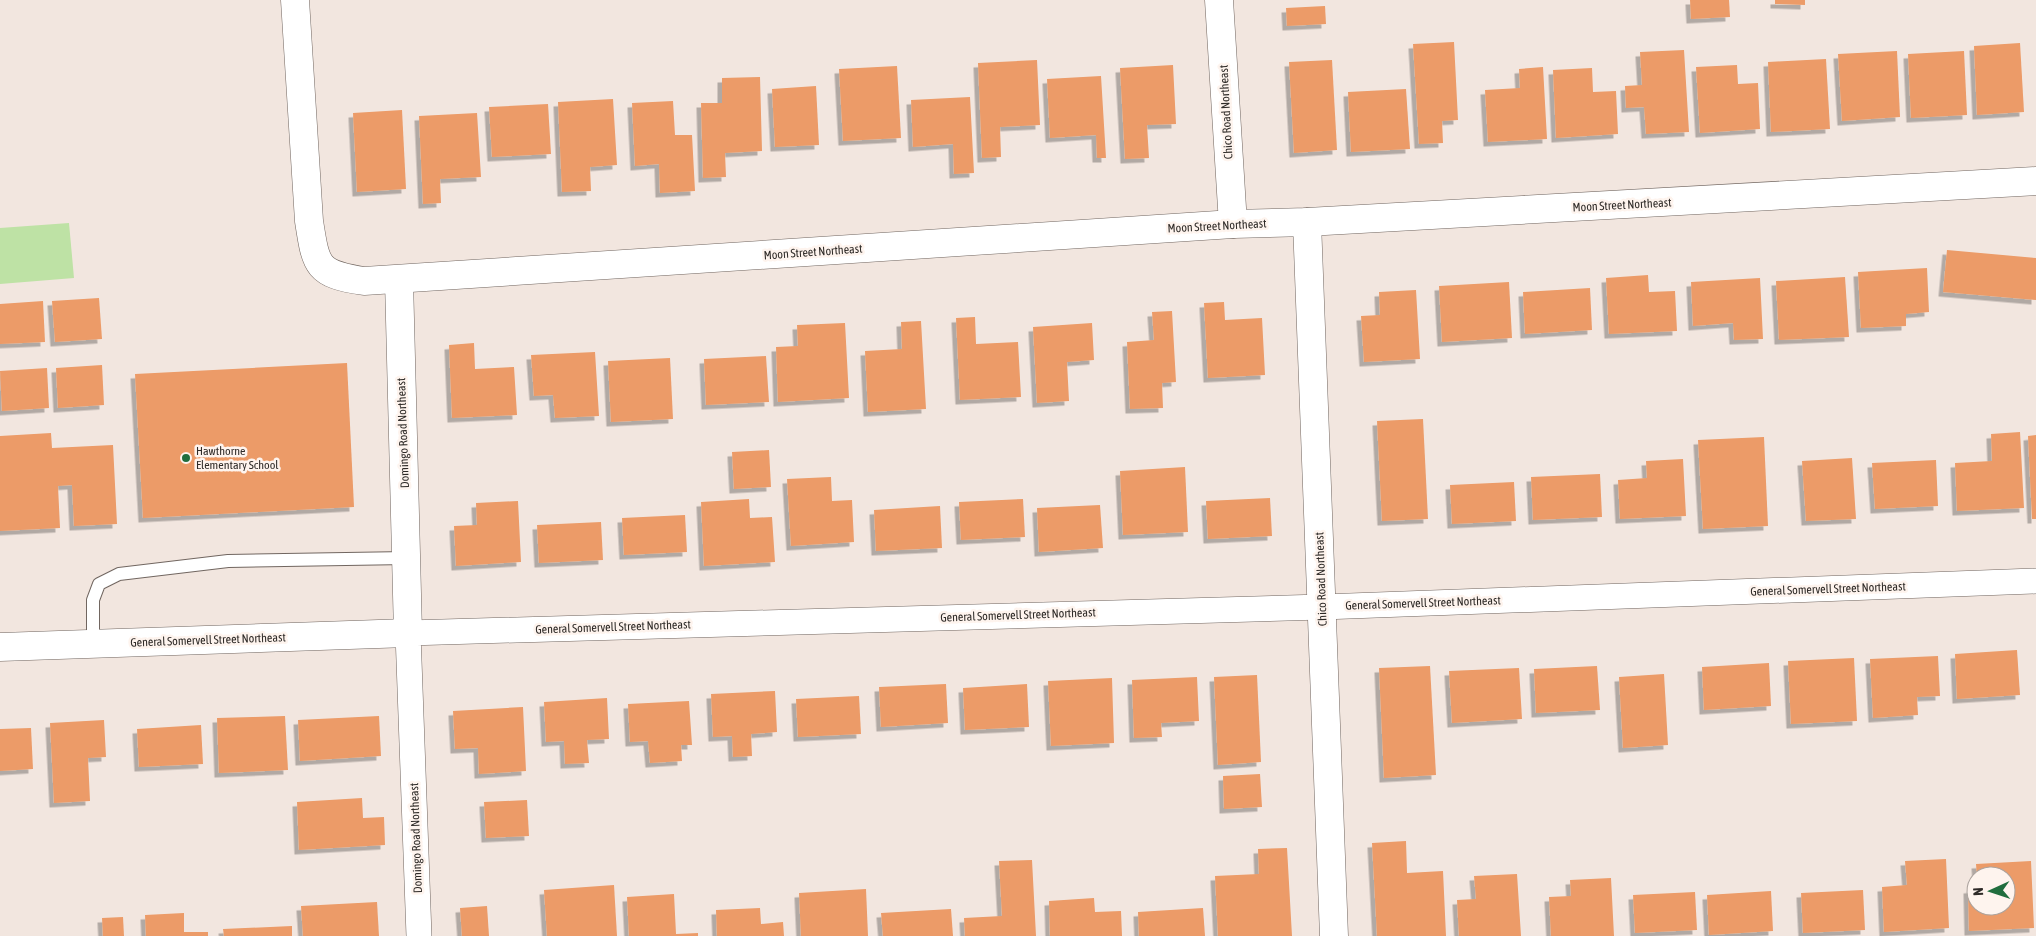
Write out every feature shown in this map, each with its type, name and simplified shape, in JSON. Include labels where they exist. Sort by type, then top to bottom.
[{"type":"street","points":[[294,0],[312,244],[322,268],[335,277],[364,281],[399,280]]},
{"type":"street","name":"Chico Road Northeast","points":[[1219,0],[1233,224]]},
{"type":"street","name":"Moon Street Northeast","points":[[399,280],[1233,224],[1307,222],[2036,181]]},
{"type":"street","name":"Chico Road Northeast","points":[[1307,222],[1334,936]]},
{"type":"street","name":"Domingo Road Northeast","points":[[399,280],[408,632],[419,936]]},
{"type":"street","name":"General Somervell Street Northeast","points":[[0,647],[408,632],[1322,607],[2036,581]]},
{"type":"lane","points":[[94,644],[93,600],[99,584],[119,574],[228,561],[407,558]]},
{"type":"green space","points":[[69,223],[74,278],[0,284],[0,228]]},
{"type":"building","points":[[1690,0],[1729,0],[1730,17],[1691,19]]},
{"type":"building","points":[[1775,0],[1805,0],[1805,5],[1775,4]]},
{"type":"building","points":[[1325,6],[1326,24],[1287,26],[1286,8]]},
{"type":"building","points":[[1454,42],[1458,120],[1442,121],[1443,143],[1419,144],[1413,44]]},
{"type":"building","points":[[2020,43],[2024,112],[1977,115],[1974,46]]},
{"type":"building","points":[[1684,50],[1689,132],[1646,134],[1644,107],[1626,108],[1625,86],[1642,85],[1640,52]]},
{"type":"building","points":[[1897,51],[1900,117],[1842,121],[1838,54]]},
{"type":"building","points":[[1964,51],[1967,115],[1911,118],[1908,54]]},
{"type":"building","points":[[1826,59],[1830,129],[1771,132],[1768,62]]},
{"type":"building","points":[[1037,60],[1040,125],[1000,127],[1001,157],[982,158],[978,63]]},
{"type":"building","points":[[1332,60],[1337,150],[1294,153],[1289,62]]},
{"type":"building","points":[[1173,65],[1176,124],[1147,125],[1149,158],[1125,159],[1120,68]]},
{"type":"building","points":[[1737,65],[1738,84],[1758,83],[1760,129],[1700,133],[1696,67]]},
{"type":"building","points":[[897,66],[901,138],[843,141],[839,69]]},
{"type":"building","points":[[1543,67],[1547,139],[1488,142],[1485,90],[1520,88],[1519,69]]},
{"type":"building","points":[[1592,68],[1593,92],[1616,91],[1618,134],[1556,138],[1553,70]]},
{"type":"building","points":[[1101,76],[1106,158],[1097,158],[1096,135],[1050,138],[1047,79]]},
{"type":"building","points":[[760,77],[762,151],[725,153],[726,177],[703,178],[701,103],[722,103],[722,78]]},
{"type":"building","points":[[816,86],[819,145],[775,147],[772,89]]},
{"type":"building","points":[[1406,89],[1410,149],[1351,152],[1348,92]]},
{"type":"building","points":[[970,97],[974,173],[954,174],[953,144],[913,147],[911,100]]},
{"type":"building","points":[[613,99],[617,165],[590,167],[591,191],[562,192],[558,102]]},
{"type":"building","points":[[673,101],[675,135],[692,135],[695,191],[660,193],[659,164],[635,166],[632,103]]},
{"type":"building","points":[[548,104],[551,154],[492,157],[489,107]]},
{"type":"building","points":[[402,110],[406,189],[357,192],[353,113]]},
{"type":"building","points":[[477,113],[481,177],[440,179],[441,203],[423,204],[419,116]]},
{"type":"building","points":[[1947,250],[2036,258],[2036,300],[1943,292]]},
{"type":"building","points":[[1927,268],[1929,312],[1906,314],[1906,326],[1861,328],[1858,272]]},
{"type":"building","points":[[1648,275],[1649,292],[1675,291],[1677,331],[1609,334],[1606,278]]},
{"type":"building","points":[[1845,277],[1849,337],[1779,340],[1776,281]]},
{"type":"building","points":[[1760,278],[1763,339],[1734,340],[1733,323],[1693,326],[1691,282]]},
{"type":"building","points":[[1509,282],[1512,338],[1442,342],[1439,286]]},
{"type":"building","points":[[1590,288],[1592,330],[1525,334],[1523,292]]},
{"type":"building","points":[[1416,290],[1420,359],[1364,362],[1361,316],[1380,315],[1379,292]]},
{"type":"building","points":[[99,298],[102,339],[55,342],[52,301]]},
{"type":"building","points":[[43,301],[45,342],[0,344],[0,304]]},
{"type":"building","points":[[1224,302],[1225,320],[1262,318],[1265,375],[1208,378],[1204,303]]},
{"type":"building","points":[[1172,311],[1176,382],[1162,383],[1163,408],[1130,409],[1127,342],[1154,340],[1152,312]]},
{"type":"building","points":[[975,317],[976,344],[1018,342],[1021,397],[960,400],[956,318]]},
{"type":"building","points":[[921,321],[926,409],[868,412],[865,351],[902,349],[901,322]]},
{"type":"building","points":[[845,323],[849,398],[778,402],[776,347],[798,346],[797,325]]},
{"type":"building","points":[[1092,323],[1094,360],[1067,362],[1069,401],[1037,403],[1033,327]]},
{"type":"building","points":[[474,343],[475,369],[514,367],[517,415],[452,418],[449,345]]},
{"type":"building","points":[[595,352],[599,416],[555,418],[553,395],[534,396],[531,355]]},
{"type":"building","points":[[766,356],[769,402],[706,405],[704,359]]},
{"type":"building","points":[[670,358],[673,419],[611,422],[608,361]]},
{"type":"building","points":[[347,363],[354,507],[143,518],[135,374]]},
{"type":"building","points":[[102,365],[104,405],[58,408],[56,368]]},
{"type":"building","points":[[47,368],[49,408],[2,411],[0,371]]},
{"type":"building","points":[[1423,419],[1428,519],[1382,521],[1377,421]]},
{"type":"building","points":[[2020,432],[2024,508],[1957,511],[1955,463],[1992,461],[1991,434]]},
{"type":"building","points":[[51,433],[52,448],[113,445],[117,524],[74,526],[72,485],[58,486],[60,528],[0,531],[0,436]]},
{"type":"building","points":[[2036,435],[2036,519],[2032,519],[2028,436]]},
{"type":"building","points":[[1764,437],[1768,526],[1703,529],[1698,440]]},
{"type":"building","points":[[769,450],[771,487],[734,489],[732,452]]},
{"type":"building","points":[[1852,458],[1856,519],[1806,521],[1802,461]]},
{"type":"building","points":[[1683,459],[1686,516],[1620,519],[1618,480],[1647,478],[1646,461]]},
{"type":"building","points":[[1936,460],[1938,506],[1875,509],[1872,463]]},
{"type":"building","points":[[1185,467],[1188,532],[1123,535],[1120,471]]},
{"type":"building","points":[[1600,474],[1602,517],[1533,520],[1531,477]]},
{"type":"building","points":[[831,477],[832,501],[852,500],[854,542],[791,546],[787,479]]},
{"type":"building","points":[[1514,482],[1516,521],[1452,524],[1450,485]]},
{"type":"building","points":[[1270,498],[1272,536],[1208,539],[1206,501]]},
{"type":"building","points":[[749,499],[750,518],[772,517],[775,562],[704,566],[701,502]]},
{"type":"building","points":[[1023,499],[1025,537],[961,540],[959,502]]},
{"type":"building","points":[[518,501],[521,562],[456,566],[454,526],[477,525],[476,503]]},
{"type":"building","points":[[1100,505],[1103,548],[1039,552],[1037,508]]},
{"type":"building","points":[[940,506],[942,548],[876,551],[874,510]]},
{"type":"building","points":[[685,515],[687,552],[624,555],[622,518]]},
{"type":"building","points":[[601,522],[603,560],[539,563],[537,525]]},
{"type":"building","points":[[2017,650],[2020,695],[1957,699],[1955,654]]},
{"type":"building","points":[[1938,656],[1940,696],[1917,697],[1918,715],[1873,718],[1870,659]]},
{"type":"building","points":[[1854,658],[1857,721],[1791,724],[1788,661]]},
{"type":"building","points":[[1769,663],[1771,706],[1704,710],[1702,667]]},
{"type":"building","points":[[1430,666],[1436,775],[1384,778],[1379,668]]},
{"type":"building","points":[[1597,666],[1600,710],[1536,713],[1534,669]]},
{"type":"building","points":[[1519,668],[1522,719],[1452,723],[1449,671]]},
{"type":"building","points":[[1664,674],[1668,745],[1623,748],[1619,677]]},
{"type":"building","points":[[1257,675],[1261,762],[1218,765],[1214,677]]},
{"type":"building","points":[[1197,677],[1199,721],[1161,723],[1162,737],[1134,738],[1132,680]]},
{"type":"building","points":[[1112,678],[1114,743],[1051,746],[1048,681]]},
{"type":"building","points":[[946,684],[948,723],[881,727],[879,687]]},
{"type":"building","points":[[1027,684],[1029,727],[965,730],[963,688]]},
{"type":"building","points":[[775,691],[777,732],[751,734],[752,756],[733,757],[732,736],[713,737],[711,694]]},
{"type":"building","points":[[859,696],[861,734],[798,737],[796,699]]},
{"type":"building","points":[[607,698],[609,739],[587,740],[589,763],[565,764],[564,741],[546,742],[544,702]]},
{"type":"building","points":[[689,701],[692,745],[681,745],[682,761],[650,763],[648,741],[630,742],[628,704]]},
{"type":"building","points":[[523,707],[526,771],[479,774],[478,748],[455,749],[453,711]]},
{"type":"building","points":[[285,716],[288,770],[219,773],[217,718]]},
{"type":"building","points":[[379,716],[381,756],[300,761],[298,720]]},
{"type":"building","points":[[104,720],[106,757],[88,758],[90,801],[54,803],[50,723]]},
{"type":"building","points":[[201,725],[203,764],[139,767],[137,729]]},
{"type":"building","points":[[31,728],[33,769],[0,771],[0,729]]},
{"type":"building","points":[[1260,774],[1262,807],[1224,809],[1223,776]]},
{"type":"building","points":[[362,798],[363,818],[384,817],[385,845],[299,850],[297,802]]},
{"type":"building","points":[[527,800],[529,836],[486,838],[484,802]]},
{"type":"building","points":[[1406,841],[1407,873],[1443,871],[1446,936],[1377,936],[1372,843]]},
{"type":"building","points":[[1287,848],[1292,936],[1218,936],[1215,876],[1259,874],[1258,849]]},
{"type":"building","points":[[1946,859],[1949,928],[1884,932],[1882,887],[1907,885],[1905,861]]},
{"type":"building","points":[[1032,860],[1036,936],[965,936],[964,918],[1002,916],[999,861]]},
{"type":"building","points":[[2031,861],[2034,928],[1969,931],[1969,916],[2016,916],[2016,866],[1976,866],[1976,864]]},
{"type":"building","points":[[1517,874],[1521,936],[1459,936],[1457,900],[1476,899],[1474,876]]},
{"type":"building","points":[[1611,878],[1614,936],[1551,936],[1549,897],[1571,896],[1570,880]]},
{"type":"building","points":[[614,885],[617,936],[547,936],[544,890]]},
{"type":"building","points":[[866,889],[868,936],[801,936],[799,893]]},
{"type":"building","points":[[1863,890],[1865,930],[1803,933],[1801,893]]},
{"type":"building","points":[[1771,891],[1773,931],[1709,935],[1707,895]]},
{"type":"building","points":[[1695,892],[1697,930],[1635,933],[1633,895]]},
{"type":"building","points":[[674,894],[676,934],[698,933],[698,936],[629,936],[627,897]]},
{"type":"building","points":[[1094,898],[1095,912],[1121,911],[1122,936],[1050,936],[1049,901]]},
{"type":"building","points":[[377,902],[379,936],[303,936],[301,906]]},
{"type":"building","points":[[487,906],[489,936],[462,936],[460,908]]},
{"type":"building","points":[[760,908],[761,924],[783,922],[784,936],[717,936],[716,910]]},
{"type":"building","points":[[1203,908],[1205,936],[1139,936],[1138,912]]},
{"type":"building","points":[[951,909],[953,936],[883,936],[881,913]]},
{"type":"building","points":[[184,913],[184,932],[208,932],[208,936],[146,936],[145,915]]},
{"type":"building","points":[[123,917],[124,936],[103,936],[102,918]]},
{"type":"building","points":[[292,926],[292,936],[224,936],[223,929]]},
{"type":"place","name":"Hawthorne Elementary School","points":[[186,458]]}]
